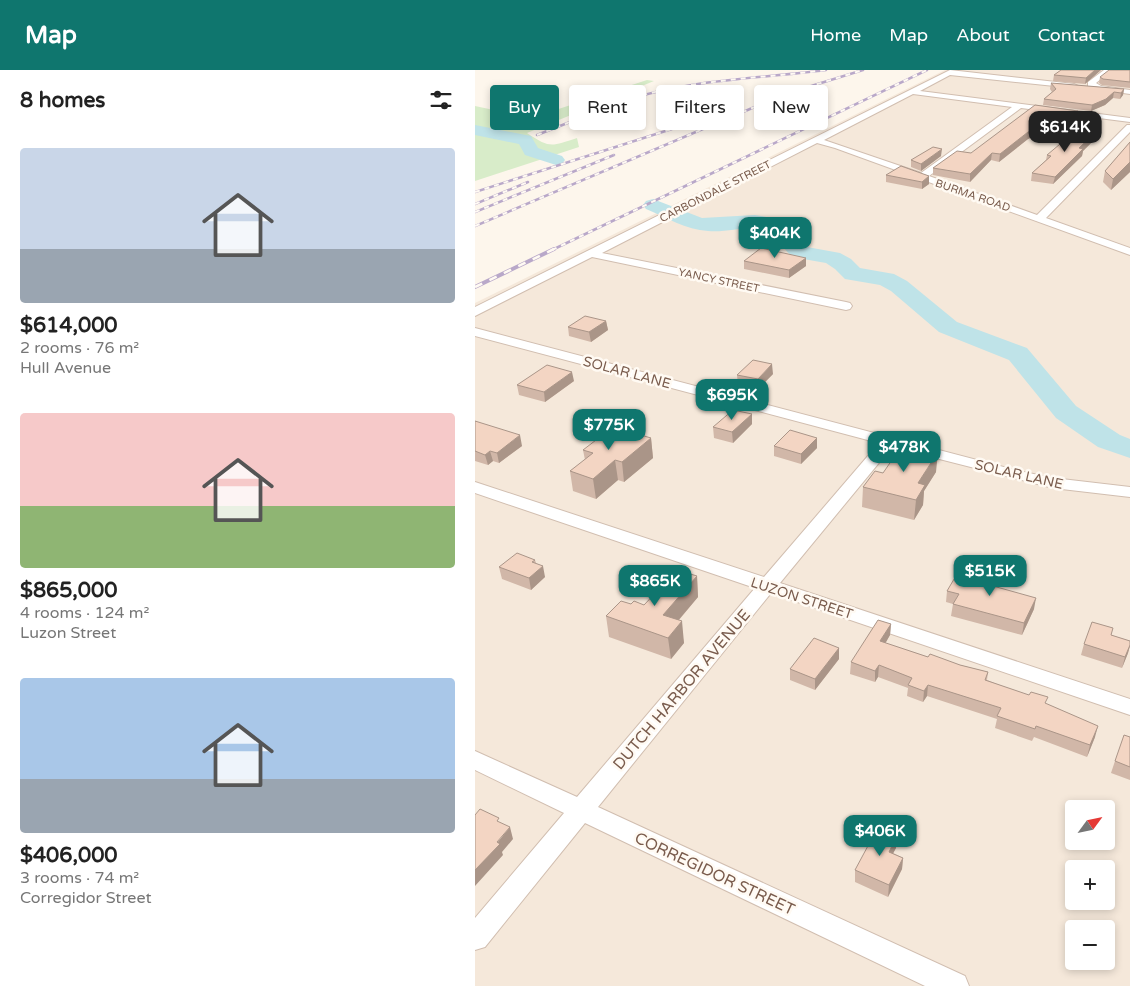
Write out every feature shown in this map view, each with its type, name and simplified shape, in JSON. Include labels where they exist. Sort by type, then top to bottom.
[{"type":"street","points":[[1098,88],[1091,84],[1108,70]]},
{"type":"street","points":[[953,71],[1037,84],[1130,92]]},
{"type":"street","name":"CARBONDALE STREET","points":[[475,312],[953,71]]},
{"type":"street","points":[[913,92],[1130,120]]},
{"type":"street","points":[[921,177],[1019,106]]},
{"type":"street","points":[[1039,219],[1130,127]]},
{"type":"street","name":"BURMA ROAD","points":[[815,140],[838,146],[1130,252]]},
{"type":"street","name":"YANCY STREET","points":[[592,254],[846,306]]},
{"type":"street","name":"SOLAR LANE","points":[[475,332],[889,442],[1053,483],[1130,492]]},
{"type":"street","name":"DUTCH HARBOR AVENUE","points":[[475,938],[889,442]]},
{"type":"street","name":"LUZON STREET","points":[[475,487],[1130,707]]},
{"type":"street","name":"CORREGIDOR STREET","points":[[475,760],[955,986]]},
{"type":"shaded area","points":[[945,70],[1130,70],[1130,986],[475,986],[475,303],[824,130],[828,130],[828,128]]},
{"type":"green space","points":[[647,80],[654,81],[644,85],[632,85]]},
{"type":"green space","points":[[475,106],[490,109],[490,130],[534,130],[527,133],[547,144],[562,143],[577,138],[579,147],[475,181]]},
{"type":"green space","points":[[569,106],[569,116],[559,120],[559,109]]},
{"type":"building","points":[[1061,70],[1095,70],[1086,78],[1054,75]]},
{"type":"building","points":[[1109,70],[1130,70],[1130,82],[1100,77]]},
{"type":"building","points":[[1051,83],[1124,89],[1121,93],[1114,92],[1106,99],[1092,105],[1044,99],[1056,89]]},
{"type":"building","points":[[1035,105],[1078,111],[1028,132],[1000,154],[992,153],[970,174],[933,168],[957,151],[971,153]]},
{"type":"building","points":[[1079,128],[1098,130],[1079,148],[1083,149],[1055,177],[1032,173],[1051,156],[1047,155]]},
{"type":"building","points":[[1130,142],[1130,162],[1113,179],[1105,171]]},
{"type":"building","points":[[933,147],[942,149],[921,164],[911,160]]},
{"type":"building","points":[[901,166],[929,176],[922,182],[886,175]]},
{"type":"building","points":[[761,248],[806,258],[789,270],[744,261]]},
{"type":"building","points":[[585,316],[606,321],[589,332],[568,327]]},
{"type":"building","points":[[753,360],[772,364],[758,379],[737,375]]},
{"type":"building","points":[[547,365],[572,372],[544,392],[517,385]]},
{"type":"building","points":[[733,410],[752,414],[732,432],[713,427]]},
{"type":"building","points":[[475,421],[520,435],[497,453],[490,451],[485,455],[475,451]]},
{"type":"building","points":[[613,427],[651,438],[622,462],[615,460],[593,479],[570,471],[593,453],[583,450]]},
{"type":"building","points":[[790,430],[817,438],[801,454],[774,446]]},
{"type":"building","points":[[903,444],[938,452],[918,483],[925,485],[916,500],[863,487],[875,471],[883,473]]},
{"type":"building","points":[[517,553],[535,560],[532,562],[543,566],[529,578],[499,567]]},
{"type":"building","points":[[960,569],[996,580],[993,586],[1036,598],[1024,623],[953,604],[959,594],[947,591]]},
{"type":"building","points":[[677,570],[697,576],[663,615],[682,621],[668,638],[606,616],[621,601],[631,604],[634,601],[644,605]]},
{"type":"building","points":[[878,620],[891,624],[880,641],[928,657],[930,654],[960,665],[988,672],[985,680],[1029,695],[1031,692],[1048,697],[1045,703],[1098,726],[1090,745],[1036,726],[1035,729],[997,716],[1001,708],[928,685],[924,691],[908,685],[912,678],[879,665],[875,671],[851,662]]},
{"type":"building","points":[[1092,622],[1113,628],[1111,635],[1130,641],[1125,657],[1084,644]]},
{"type":"building","points":[[814,638],[839,648],[815,679],[790,669]]},
{"type":"building","points":[[1124,735],[1130,737],[1130,767],[1115,761]]},
{"type":"building","points":[[480,809],[499,818],[497,821],[510,827],[497,842],[500,844],[475,870],[475,815]]},
{"type":"building","points":[[881,825],[895,830],[892,835],[897,836],[889,852],[903,858],[889,885],[855,870]]},
{"type":"waterway","points":[[475,130],[525,140],[531,151],[556,160]]},
{"type":"waterway","points":[[653,205],[701,224],[755,221],[778,226],[794,236],[793,246],[800,252],[832,258],[843,264],[853,274],[886,279],[899,286],[948,327],[1018,354],[1066,412],[1109,441],[1130,449]]},
{"type":"railway","points":[[646,95],[698,84],[826,70]]},
{"type":"railway","points":[[475,226],[757,106],[795,91],[863,70]]},
{"type":"railway","points":[[552,250],[927,70]]},
{"type":"railway","points":[[537,135],[569,122]]},
{"type":"railway","points":[[475,192],[669,130]]},
{"type":"railway","points":[[475,212],[614,155]]},
{"type":"railway","points":[[475,204],[528,182]]},
{"type":"railway","points":[[475,287],[554,249]]}]
